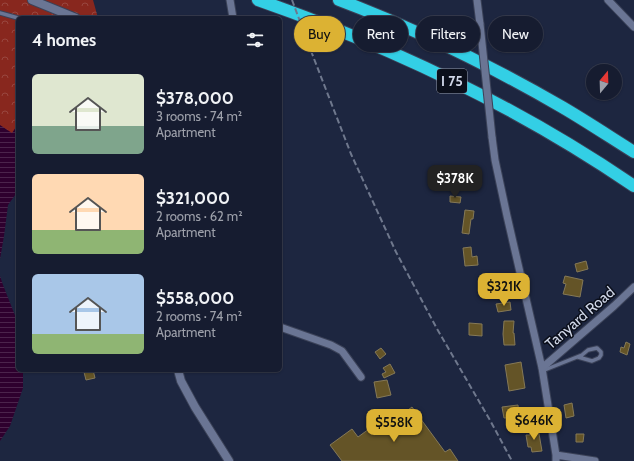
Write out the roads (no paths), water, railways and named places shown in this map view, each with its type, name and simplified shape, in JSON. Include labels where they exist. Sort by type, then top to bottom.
[{"type":"highway","name":"I 75","points":[[258,0],[371,43],[459,84],[549,132],[634,186]]},
{"type":"highway","name":"I 75","points":[[339,0],[430,39],[490,68],[563,108],[634,152]]},
{"type":"street","points":[[32,0],[71,16]]},
{"type":"street","points":[[230,0],[233,16]]},
{"type":"street","points":[[477,0],[495,160],[542,369],[556,458],[595,461]]},
{"type":"street","points":[[608,0],[634,27]]},
{"type":"street","name":"Tanyard Road","points":[[542,369],[634,287]]},
{"type":"street","points":[[282,328],[331,345],[342,351],[361,377]]},
{"type":"street","points":[[178,372],[181,382],[195,407],[229,461]]},
{"type":"lane","points":[[0,13],[16,17]]},
{"type":"lane","points":[[542,369],[578,357],[596,348],[601,352],[601,356],[592,361],[578,357]]},
{"type":"railway","points":[[292,0],[351,154],[396,252],[436,327],[512,461]]}]
